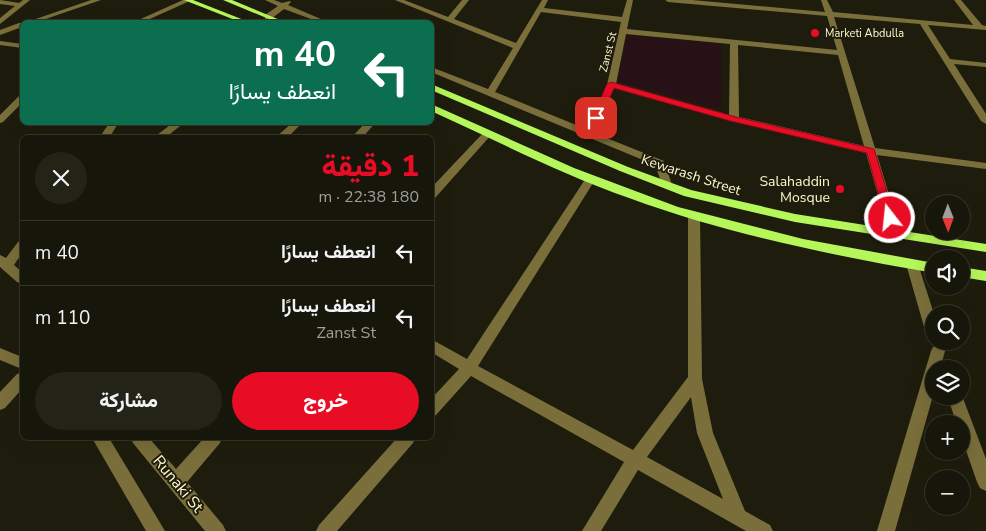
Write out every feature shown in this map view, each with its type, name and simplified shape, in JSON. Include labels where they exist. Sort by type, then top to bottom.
[{"type":"main road","points":[[188,0],[239,20]]},
{"type":"main road","points":[[211,10],[229,1],[276,20]]},
{"type":"main road","name":"Kewarash Street","points":[[434,88],[624,169],[667,186],[720,202],[795,218],[986,248]]},
{"type":"main road","points":[[434,108],[590,180],[694,216],[798,244],[925,266]]},
{"type":"main road","points":[[970,273],[986,276]]},
{"type":"street","points":[[0,22],[27,0]]},
{"type":"street","points":[[37,20],[98,0]]},
{"type":"street","points":[[143,20],[188,0]]},
{"type":"street","points":[[268,0],[319,20]]},
{"type":"street","points":[[268,17],[292,0]]},
{"type":"street","points":[[398,0],[518,47]]},
{"type":"street","points":[[450,20],[466,0]]},
{"type":"street","points":[[490,94],[545,0]]},
{"type":"street","name":"Zanst St","points":[[589,134],[611,84],[630,0]]},
{"type":"street","points":[[668,0],[983,28]]},
{"type":"street","points":[[824,0],[842,53],[895,234]]},
{"type":"street","points":[[957,0],[983,28]]},
{"type":"street","points":[[0,2],[20,6]]},
{"type":"street","points":[[0,9],[10,4]]},
{"type":"street","points":[[539,10],[626,20]]},
{"type":"street","points":[[923,23],[986,121]]},
{"type":"street","points":[[0,33],[20,26]]},
{"type":"street","points":[[624,31],[842,53]]},
{"type":"street","points":[[734,42],[734,119]]},
{"type":"street","points":[[0,44],[20,46]]},
{"type":"street","points":[[946,61],[986,65]]},
{"type":"street","points":[[434,70],[660,163],[667,186]]},
{"type":"street","points":[[611,84],[734,119],[871,151],[986,166]]},
{"type":"street","points":[[0,120],[20,100]]},
{"type":"street","points":[[162,135],[178,125]]},
{"type":"street","points":[[284,135],[295,125]]},
{"type":"street","points":[[359,135],[369,125]]},
{"type":"street","points":[[434,192],[488,133]]},
{"type":"street","points":[[434,407],[468,368],[590,180]]},
{"type":"street","points":[[694,216],[695,379],[705,433],[739,517]]},
{"type":"street","points":[[20,246],[3,263],[20,277]]},
{"type":"street","points":[[912,264],[925,307]]},
{"type":"street","points":[[434,347],[468,368],[764,531]]},
{"type":"street","points":[[886,531],[934,350]]},
{"type":"street","points":[[0,354],[20,362]]},
{"type":"street","points":[[591,531],[635,460],[695,379]]},
{"type":"street","points":[[0,403],[20,381]]},
{"type":"street","points":[[958,405],[986,482]]},
{"type":"street","points":[[101,440],[156,531]]},
{"type":"street","name":"Runaki St","points":[[141,440],[217,531]]},
{"type":"street","points":[[176,481],[212,440]]},
{"type":"street","points":[[325,531],[405,440]]},
{"type":"shaded area","points":[[627,35],[721,44],[722,108],[712,107],[620,82],[618,80]]},
{"type":"place","name":"Marketi Abdulla","points":[[815,33]]},
{"type":"place","name":"Salahaddin Mosque","points":[[840,189]]},
{"type":"route","points":[[596,118],[611,84],[734,119],[871,151],[890,218]]}]
